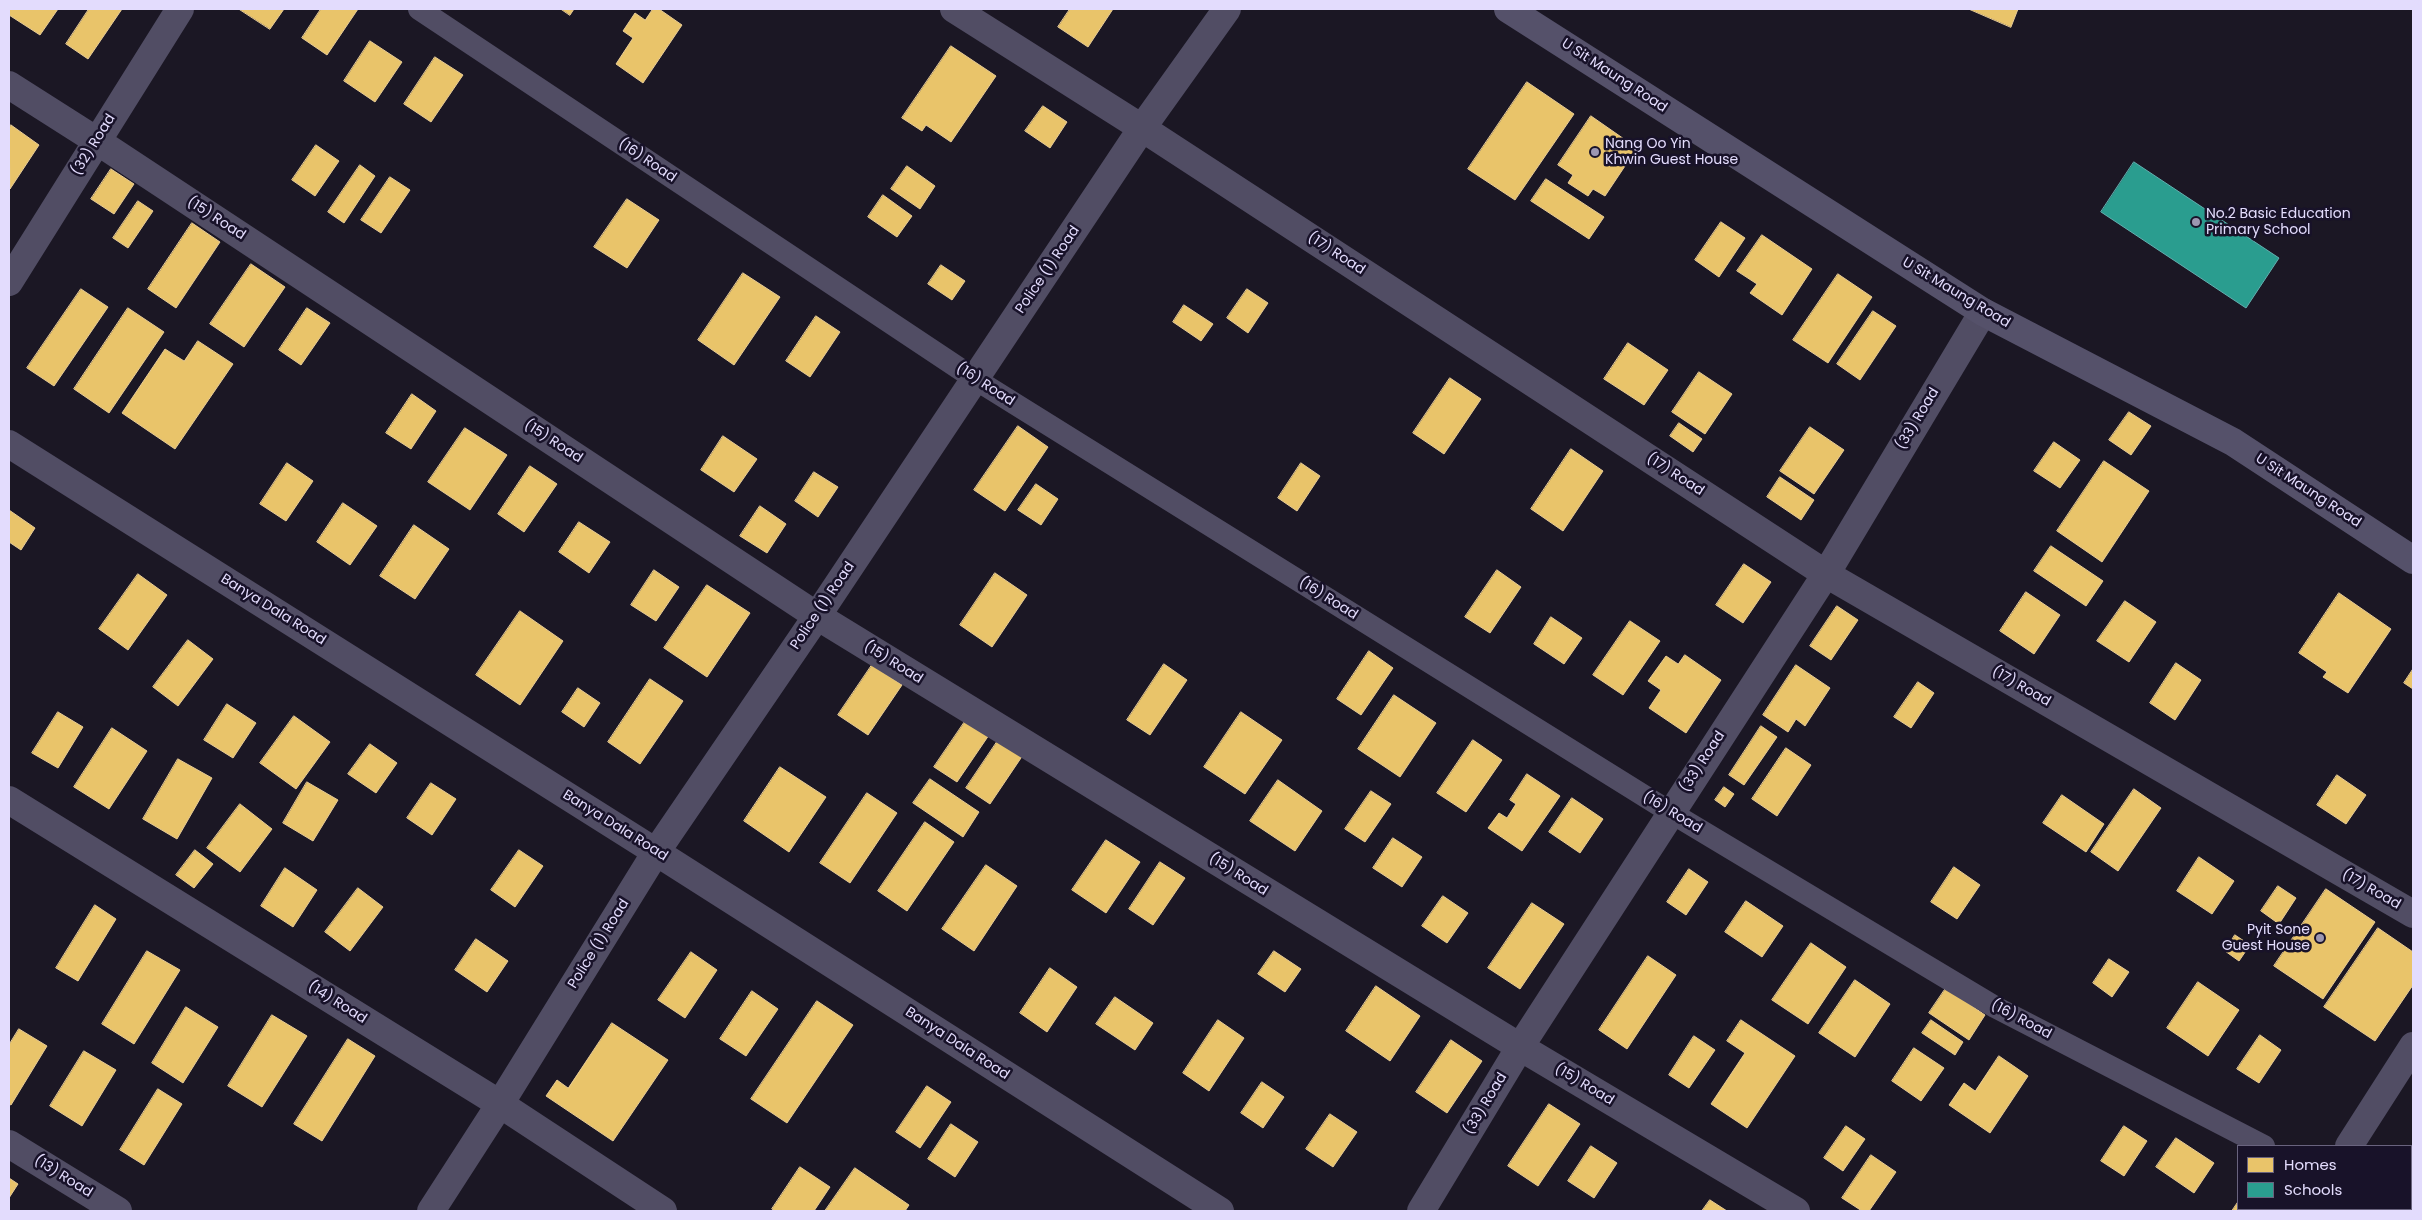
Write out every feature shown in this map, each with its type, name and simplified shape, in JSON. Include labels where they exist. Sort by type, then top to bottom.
[{"type":"main road","name":"U Sit Maung Road","points":[[1508,9],[1983,312],[2233,442],[2413,560]]},
{"type":"street","name":"(32) Road","points":[[9,282],[180,9]]},
{"type":"street","name":"(17) Road","points":[[954,9],[1142,128],[1826,574],[2413,914]]},
{"type":"street","name":"Police (1) Road","points":[[431,1211],[500,1104],[656,852],[817,616],[1142,128],[1227,9]]},
{"type":"street","name":"(15) Road","points":[[9,85],[98,141],[817,616],[1520,1047],[1796,1211]]},
{"type":"street","name":"(33) Road","points":[[1421,1211],[1520,1047],[1670,812],[1826,574],[1983,312]]},
{"type":"street","name":"Banya Dala Road","points":[[9,444],[656,852],[1220,1211]]},
{"type":"street","name":"(14) Road","points":[[9,800],[500,1104],[663,1211]]},
{"type":"street","points":[[2350,1145],[2413,1046]]},
{"type":"street","name":"(13) Road","points":[[9,1144],[118,1211]]},
{"type":"lane","name":"(16) Road","points":[[419,9],[975,379],[1670,812],[1996,1007],[2262,1145]]},
{"type":"building: Homes","points":[[9,9],[58,9],[40,35],[9,15]]},
{"type":"building: Homes","points":[[89,9],[122,9],[88,59],[66,44]]},
{"type":"building: Homes","points":[[239,9],[284,9],[270,29]]},
{"type":"building: Homes","points":[[321,9],[358,9],[327,55],[302,38]]},
{"type":"building: Homes","points":[[561,9],[574,9],[570,15]]},
{"type":"building: Homes","points":[[653,9],[659,9],[682,25],[643,83],[616,64],[633,38],[623,31],[635,13],[645,20]]},
{"type":"building: Homes","points":[[1070,9],[1113,9],[1088,47],[1058,27]]},
{"type":"building: Homes","points":[[1969,9],[2018,9],[2011,27]]},
{"type":"building: Homes","points":[[370,41],[402,62],[375,102],[344,81]]},
{"type":"building: Homes","points":[[951,46],[996,76],[951,142],[926,125],[922,131],[902,118]]},
{"type":"building: Homes","points":[[435,57],[463,75],[431,122],[404,104]]},
{"type":"building: Homes","points":[[1527,82],[1574,114],[1515,200],[1468,169]]},
{"type":"building: Homes","points":[[1043,106],[1067,122],[1050,148],[1025,131]]},
{"type":"building: Homes","points":[[1591,116],[1637,148],[1605,196],[1593,189],[1588,196],[1568,183],[1573,175],[1558,165]]},
{"type":"building: Homes","points":[[11,125],[39,145],[10,189],[9,128]]},
{"type":"building: Homes","points":[[316,145],[339,161],[315,196],[292,180]]},
{"type":"building: Homes","points":[[360,165],[375,176],[344,223],[328,212]]},
{"type":"building: Homes","points":[[907,166],[935,186],[920,209],[891,189]]},
{"type":"building: Homes","points":[[111,169],[134,184],[114,214],[91,199]]},
{"type":"building: Homes","points":[[390,177],[410,190],[381,233],[361,220]]},
{"type":"building: Homes","points":[[1546,179],[1604,217],[1589,239],[1531,201]]},
{"type":"building: Homes","points":[[883,195],[912,216],[897,237],[868,217]]},
{"type":"building: Homes","points":[[627,199],[659,220],[627,268],[594,247]]},
{"type":"building: Homes","points":[[138,201],[153,211],[128,248],[113,238]]},
{"type":"building: Homes","points":[[1721,222],[1745,238],[1719,277],[1695,260]]},
{"type":"building: Homes","points":[[192,223],[220,242],[176,308],[148,289]]},
{"type":"building: Homes","points":[[1762,235],[1812,269],[1782,315],[1750,293],[1757,284],[1737,271]]},
{"type":"building: Homes","points":[[251,264],[285,287],[244,347],[210,324]]},
{"type":"building: Homes","points":[[941,265],[965,281],[952,300],[928,284]]},
{"type":"building: Homes","points":[[743,273],[780,297],[734,365],[698,340]]},
{"type":"building: Homes","points":[[1838,274],[1872,297],[1828,363],[1793,340]]},
{"type":"building: Homes","points":[[81,289],[108,307],[54,386],[27,368]]},
{"type":"building: Homes","points":[[1247,289],[1268,303],[1248,333],[1227,318]]},
{"type":"building: Homes","points":[[1184,305],[1213,324],[1201,341],[1173,322]]},
{"type":"building: Homes","points":[[128,308],[164,332],[109,413],[74,389]]},
{"type":"building: Homes","points":[[307,308],[330,323],[301,365],[279,350]]},
{"type":"building: Homes","points":[[1873,311],[1896,326],[1860,380],[1837,364]]},
{"type":"building: Homes","points":[[816,316],[840,332],[810,377],[786,361]]},
{"type":"building: Homes","points":[[198,341],[233,364],[175,449],[122,413],[165,349],[184,361]]},
{"type":"building: Homes","points":[[1628,343],[1668,370],[1644,405],[1604,379]]},
{"type":"building: Homes","points":[[1699,372],[1732,394],[1705,434],[1672,412]]},
{"type":"building: Homes","points":[[1450,378],[1481,399],[1444,454],[1413,433]]},
{"type":"building: Homes","points":[[412,394],[436,411],[411,449],[386,433]]},
{"type":"building: Homes","points":[[2129,412],[2151,426],[2131,455],[2109,440]]},
{"type":"building: Homes","points":[[1679,423],[1702,439],[1693,452],[1670,436]]},
{"type":"building: Homes","points":[[1018,426],[1048,447],[1005,511],[974,490]]},
{"type":"building: Homes","points":[[1810,427],[1844,450],[1814,494],[1780,471]]},
{"type":"building: Homes","points":[[465,428],[507,455],[470,510],[428,482]]},
{"type":"building: Homes","points":[[723,436],[757,459],[734,492],[701,470]]},
{"type":"building: Homes","points":[[2054,442],[2080,460],[2060,488],[2034,471]]},
{"type":"building: Homes","points":[[1571,449],[1603,471],[1563,531],[1531,509]]},
{"type":"building: Homes","points":[[2104,461],[2149,491],[2102,562],[2057,531]]},
{"type":"building: Homes","points":[[287,463],[313,481],[286,521],[260,504]]},
{"type":"building: Homes","points":[[1301,463],[1320,476],[1297,511],[1278,498]]},
{"type":"building: Homes","points":[[530,466],[557,484],[524,532],[498,514]]},
{"type":"building: Homes","points":[[814,472],[838,487],[818,517],[795,501]]},
{"type":"building: Homes","points":[[1780,477],[1814,500],[1801,520],[1767,497]]},
{"type":"building: Homes","points":[[1036,484],[1058,499],[1041,525],[1018,510]]},
{"type":"building: Homes","points":[[343,503],[377,526],[350,565],[317,542]]},
{"type":"building: Homes","points":[[760,506],[786,524],[767,553],[740,536]]},
{"type":"building: Homes","points":[[9,510],[35,528],[21,550],[9,542]]},
{"type":"building: Homes","points":[[579,522],[610,542],[589,573],[559,552]]},
{"type":"building: Homes","points":[[414,525],[449,549],[415,599],[380,576]]},
{"type":"building: Homes","points":[[2051,546],[2103,581],[2086,606],[2034,571]]},
{"type":"building: Homes","points":[[1744,564],[1771,582],[1743,623],[1716,605]]},
{"type":"building: Homes","points":[[654,570],[679,587],[656,621],[631,605]]},
{"type":"building: Homes","points":[[1497,570],[1521,587],[1490,633],[1465,617]]},
{"type":"building: Homes","points":[[995,573],[1027,595],[992,647],[960,625]]},
{"type":"building: Homes","points":[[138,574],[167,595],[128,650],[99,629]]},
{"type":"building: Homes","points":[[707,585],[750,613],[707,677],[664,648]]},
{"type":"building: Homes","points":[[2026,592],[2060,615],[2034,654],[2000,631]]},
{"type":"building: Homes","points":[[2339,593],[2391,629],[2348,693],[2323,677],[2327,672],[2299,653]]},
{"type":"building: Homes","points":[[2125,601],[2156,622],[2129,662],[2097,641]]},
{"type":"building: Homes","points":[[1837,606],[1858,620],[1831,660],[1810,646]]},
{"type":"building: Homes","points":[[520,611],[563,641],[520,705],[476,675]]},
{"type":"building: Homes","points":[[1551,617],[1582,638],[1564,664],[1534,644]]},
{"type":"building: Homes","points":[[1630,621],[1660,641],[1623,695],[1593,675]]},
{"type":"building: Homes","points":[[188,640],[213,659],[178,706],[153,687]]},
{"type":"building: Homes","points":[[1369,651],[1393,668],[1361,715],[1337,699]]},
{"type":"building: Homes","points":[[1685,655],[1721,680],[1686,733],[1649,708],[1661,690],[1648,681],[1666,656],[1678,664]]},
{"type":"building: Homes","points":[[2176,663],[2201,680],[2175,720],[2150,703]]},
{"type":"building: Homes","points":[[1164,664],[1187,680],[1150,735],[1127,720]]},
{"type":"building: Homes","points":[[872,665],[902,685],[868,735],[838,715]]},
{"type":"building: Homes","points":[[1796,665],[1830,688],[1805,726],[1796,719],[1788,732],[1763,715]]},
{"type":"building: Homes","points":[[2413,669],[2413,689],[2404,683]]},
{"type":"building: Homes","points":[[650,679],[683,701],[640,764],[608,742]]},
{"type":"building: Homes","points":[[1918,682],[1934,693],[1911,728],[1894,717]]},
{"type":"building: Homes","points":[[578,688],[600,703],[584,727],[562,712]]},
{"type":"building: Homes","points":[[1394,695],[1436,723],[1400,777],[1358,749]]},
{"type":"building: Homes","points":[[227,704],[256,723],[233,758],[204,740]]},
{"type":"building: Homes","points":[[58,712],[83,727],[58,768],[32,753]]},
{"type":"building: Homes","points":[[1241,712],[1282,740],[1245,794],[1204,767]]},
{"type":"building: Homes","points":[[294,716],[330,742],[296,789],[260,763]]},
{"type":"building: Homes","points":[[966,720],[989,735],[957,782],[934,767]]},
{"type":"building: Homes","points":[[1761,726],[1777,737],[1744,785],[1729,775]]},
{"type":"building: Homes","points":[[112,728],[147,751],[109,809],[74,787]]},
{"type":"building: Homes","points":[[999,739],[1023,755],[990,804],[966,788]]},
{"type":"building: Homes","points":[[1473,740],[1502,760],[1466,812],[1437,793]]},
{"type":"building: Homes","points":[[370,744],[397,763],[376,793],[348,774]]},
{"type":"building: Homes","points":[[1786,748],[1811,765],[1777,816],[1752,799]]},
{"type":"building: Homes","points":[[178,759],[212,778],[177,839],[143,819]]},
{"type":"building: Homes","points":[[780,767],[826,797],[789,852],[744,821]]},
{"type":"building: Homes","points":[[1527,774],[1560,796],[1522,851],[1488,828],[1499,813],[1507,818],[1516,804],[1510,800]]},
{"type":"building: Homes","points":[[2337,775],[2366,795],[2346,824],[2317,805]]},
{"type":"building: Homes","points":[[930,779],[979,812],[963,837],[913,803]]},
{"type":"building: Homes","points":[[1278,780],[1322,811],[1295,851],[1250,821]]},
{"type":"building: Homes","points":[[307,782],[338,800],[313,841],[283,823]]},
{"type":"building: Homes","points":[[431,783],[456,799],[432,835],[407,818]]},
{"type":"building: Homes","points":[[1724,787],[1734,794],[1725,807],[1715,800]]},
{"type":"building: Homes","points":[[2134,789],[2161,808],[2118,871],[2091,852]]},
{"type":"building: Homes","points":[[1371,791],[1391,804],[1365,842],[1345,829]]},
{"type":"building: Homes","points":[[867,793],[897,813],[850,883],[820,863]]},
{"type":"building: Homes","points":[[2062,795],[2104,824],[2086,852],[2043,823]]},
{"type":"building: Homes","points":[[1572,798],[1603,819],[1580,853],[1549,832]]},
{"type":"building: Homes","points":[[240,804],[272,829],[240,872],[207,848]]},
{"type":"building: Homes","points":[[925,822],[954,842],[907,911],[878,891]]},
{"type":"building: Homes","points":[[1393,838],[1422,857],[1402,887],[1373,868]]},
{"type":"building: Homes","points":[[1106,840],[1140,862],[1106,913],[1072,890]]},
{"type":"building: Homes","points":[[195,850],[213,864],[194,888],[176,875]]},
{"type":"building: Homes","points":[[519,850],[543,866],[515,907],[491,890]]},
{"type":"building: Homes","points":[[2199,857],[2234,881],[2212,914],[2177,891]]},
{"type":"building: Homes","points":[[1160,862],[1185,878],[1153,925],[1129,909]]},
{"type":"building: Homes","points":[[986,865],[1017,886],[974,951],[942,929]]},
{"type":"building: Homes","points":[[1954,867],[1980,885],[1957,919],[1931,902]]},
{"type":"building: Homes","points":[[285,868],[317,890],[293,927],[261,906]]},
{"type":"building: Homes","points":[[1689,869],[1708,882],[1686,915],[1667,902]]},
{"type":"building: Homes","points":[[2278,886],[2296,898],[2279,924],[2261,911]]},
{"type":"building: Homes","points":[[358,888],[383,907],[350,951],[325,932]]},
{"type":"building: Homes","points":[[2326,889],[2375,922],[2323,999],[2274,966]]},
{"type":"building: Homes","points":[[1443,896],[1468,913],[1447,943],[1422,926]]},
{"type":"building: Homes","points":[[1746,901],[1783,926],[1762,957],[1725,932]]},
{"type":"building: Homes","points":[[1532,903],[1564,924],[1520,989],[1488,968]]},
{"type":"building: Homes","points":[[95,905],[116,919],[78,981],[56,968]]},
{"type":"building: Homes","points":[[2378,928],[2413,952],[2413,985],[2375,1041],[2324,1007]]},
{"type":"building: Homes","points":[[2235,935],[2250,945],[2239,961],[2225,951]]},
{"type":"building: Homes","points":[[476,939],[508,961],[487,992],[455,970]]},
{"type":"building: Homes","points":[[1811,943],[1846,967],[1808,1024],[1772,1000]]},
{"type":"building: Homes","points":[[147,951],[180,970],[134,1044],[102,1024]]},
{"type":"building: Homes","points":[[1274,951],[1301,969],[1285,992],[1258,974]]},
{"type":"building: Homes","points":[[691,952],[717,970],[685,1018],[658,1000]]},
{"type":"building: Homes","points":[[1648,956],[1676,975],[1627,1049],[1599,1030]]},
{"type":"building: Homes","points":[[2109,959],[2129,972],[2112,997],[2093,983]]},
{"type":"building: Homes","points":[[1050,968],[1077,987],[1047,1032],[1020,1013]]},
{"type":"building: Homes","points":[[1855,980],[1890,1004],[1855,1057],[1819,1033]]},
{"type":"building: Homes","points":[[2198,982],[2239,1010],[2208,1056],[2167,1028]]},
{"type":"building: Homes","points":[[1376,986],[1420,1016],[1390,1061],[1346,1031]]},
{"type":"building: Homes","points":[[1946,988],[1985,1015],[1969,1040],[1929,1013]]},
{"type":"building: Homes","points":[[752,991],[778,1009],[746,1056],[720,1039]]},
{"type":"building: Homes","points":[[1115,997],[1153,1023],[1135,1050],[1096,1024]]},
{"type":"building: Homes","points":[[817,1001],[853,1025],[787,1123],[751,1099]]},
{"type":"building: Homes","points":[[186,1007],[218,1027],[183,1083],[152,1063]]},
{"type":"building: Homes","points":[[272,1015],[307,1036],[262,1107],[228,1086]]},
{"type":"building: Homes","points":[[1218,1020],[1244,1038],[1209,1091],[1183,1073]]},
{"type":"building: Homes","points":[[1741,1020],[1795,1056],[1747,1128],[1711,1104],[1745,1053],[1727,1041]]},
{"type":"building: Homes","points":[[1931,1020],[1963,1042],[1955,1055],[1922,1033]]},
{"type":"building: Homes","points":[[612,1023],[668,1060],[613,1141],[546,1096],[557,1080],[568,1088]]},
{"type":"building: Homes","points":[[19,1029],[47,1046],[11,1105],[9,1104],[9,1045]]},
{"type":"building: Homes","points":[[2260,1035],[2281,1050],[2259,1083],[2237,1069]]},
{"type":"building: Homes","points":[[1694,1036],[1715,1050],[1689,1088],[1669,1075]]},
{"type":"building: Homes","points":[[348,1039],[375,1056],[322,1141],[294,1124]]},
{"type":"building: Homes","points":[[1451,1040],[1482,1061],[1447,1113],[1416,1092]]},
{"type":"building: Homes","points":[[1914,1048],[1944,1068],[1921,1101],[1892,1081]]},
{"type":"building: Homes","points":[[84,1051],[116,1070],[82,1126],[50,1106]]},
{"type":"building: Homes","points":[[1999,1056],[2028,1076],[1990,1133],[1949,1105],[1964,1083],[1975,1091]]},
{"type":"building: Homes","points":[[1262,1082],[1284,1097],[1263,1128],[1241,1113]]},
{"type":"building: Homes","points":[[927,1086],[951,1102],[920,1148],[896,1132]]},
{"type":"building: Homes","points":[[158,1089],[182,1104],[144,1165],[120,1150]]},
{"type":"building: Homes","points":[[1549,1104],[1580,1124],[1538,1186],[1508,1166]]},
{"type":"building: Homes","points":[[1330,1114],[1357,1132],[1333,1167],[1306,1149]]},
{"type":"building: Homes","points":[[951,1124],[978,1142],[955,1177],[928,1159]]},
{"type":"building: Homes","points":[[1846,1126],[1865,1139],[1843,1171],[1824,1158]]},
{"type":"building: Homes","points":[[2124,1126],[2147,1141],[2124,1176],[2101,1161]]},
{"type":"building: Homes","points":[[2176,1138],[2214,1163],[2194,1193],[2156,1167]]},
{"type":"building: Homes","points":[[1591,1146],[1617,1163],[1594,1198],[1568,1181]]},
{"type":"building: Homes","points":[[2413,1148],[2413,1198],[2412,1197]]},
{"type":"building: Homes","points":[[1871,1155],[1896,1172],[1869,1211],[1862,1211],[1842,1198]]},
{"type":"building: Homes","points":[[800,1167],[830,1187],[814,1211],[775,1211],[772,1209]]},
{"type":"building: Homes","points":[[855,1168],[909,1205],[905,1211],[825,1211]]},
{"type":"building: Homes","points":[[9,1178],[18,1184],[9,1198]]},
{"type":"building: Homes","points":[[1710,1200],[1727,1211],[1702,1211]]},
{"type":"building: Homes","points":[[2237,1204],[2237,1210],[2260,1210],[2260,1211],[2232,1211]]},
{"type":"building: Schools","points":[[2134,162],[2279,258],[2246,308],[2101,212]]},
{"type":"place","name":"Nang Oo Yin Khwin Guest House","points":[[1595,152]]},
{"type":"place","name":"No.2 Basic Education Primary School","points":[[2196,222]]},
{"type":"place","name":"Pyit Sone Guest House","points":[[2320,938]]}]
